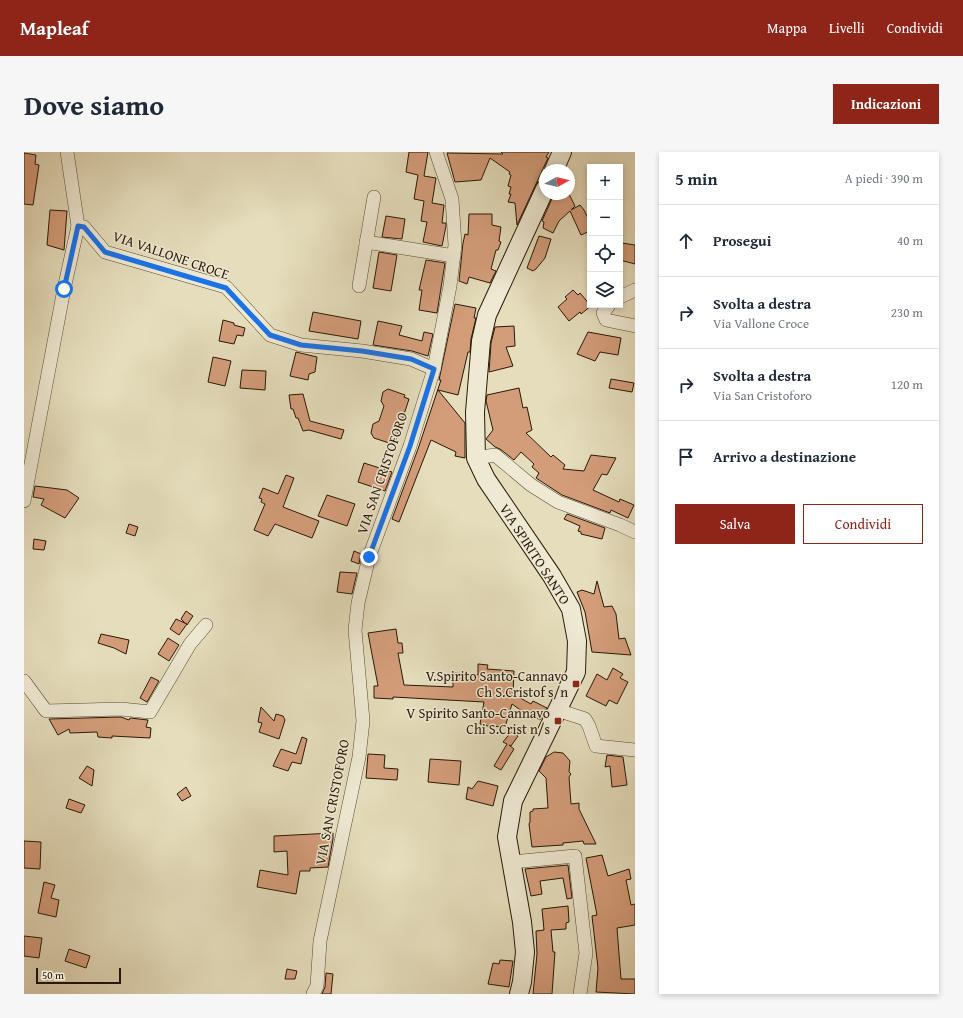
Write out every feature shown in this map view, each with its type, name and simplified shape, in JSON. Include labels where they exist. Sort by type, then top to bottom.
[{"type":"street","points":[[24,501],[78,226],[66,152]]},
{"type":"street","name":"VIA SAN CRISTOFORO","points":[[313,994],[317,986],[320,941],[360,757],[363,721],[355,630],[358,603],[369,557],[410,446],[434,369],[450,286],[455,245],[452,199],[436,152]]},
{"type":"street","points":[[557,164],[562,152]]},
{"type":"street","points":[[359,286],[374,197]]},
{"type":"street","name":"VIA SPIRITO SANTO","points":[[519,994],[522,982],[525,952],[522,922],[507,837],[513,801],[576,672],[577,641],[571,609],[552,576],[486,479],[476,458],[475,412],[481,341],[487,315],[540,200]]},
{"type":"street","name":"VIA VALLONE CROCE","points":[[78,226],[84,227],[105,252],[226,288],[270,335],[301,345],[362,351],[411,359],[434,369]]},
{"type":"street","points":[[366,242],[454,256]]},
{"type":"street","points":[[623,296],[635,290]]},
{"type":"street","points":[[607,308],[603,313],[606,320],[635,326]]},
{"type":"street","points":[[476,458],[494,455],[531,485],[558,502],[635,532]]},
{"type":"street","points":[[24,680],[46,711],[121,709],[150,712],[190,644],[206,625]]},
{"type":"street","points":[[557,710],[585,719],[596,746],[635,750]]},
{"type":"street","points":[[512,862],[575,856],[586,953],[580,994]]},
{"type":"building","points":[[409,152],[428,152],[424,176],[436,178],[432,203],[444,205],[442,223],[446,223],[446,226],[442,246],[423,242],[427,222],[421,221],[424,201],[414,199],[418,175],[406,172]]},
{"type":"building","points":[[501,152],[549,152],[546,157],[548,158],[545,164],[539,164],[539,177],[517,225],[515,203],[508,202],[511,194],[509,194],[511,187],[508,186],[511,175],[509,174],[510,172],[490,158],[481,180],[455,182],[447,153],[503,154]]},
{"type":"building","points":[[24,153],[36,155],[35,164],[39,165],[33,205],[24,204]]},
{"type":"building","points":[[551,200],[572,200],[575,206],[571,210],[580,205],[587,216],[587,232],[581,235],[570,211],[559,221],[553,233],[543,228],[544,222],[542,221]]},
{"type":"building","points":[[50,210],[67,211],[64,250],[47,245]]},
{"type":"building","points":[[469,214],[492,214],[492,225],[501,227],[499,241],[501,242],[498,250],[496,250],[491,269],[496,271],[490,283],[469,277],[467,284],[459,281],[463,243],[465,234],[468,235]]},
{"type":"building","points":[[386,216],[405,219],[402,239],[382,237]]},
{"type":"building","points":[[539,236],[551,239],[545,258],[533,271],[527,268]]},
{"type":"building","points":[[623,243],[635,245],[635,264],[623,261]]},
{"type":"building","points":[[379,252],[397,255],[391,291],[373,288]]},
{"type":"building","points":[[426,260],[445,263],[437,313],[419,310],[422,290],[419,290]]},
{"type":"building","points":[[573,290],[578,295],[580,293],[587,301],[587,308],[588,308],[581,314],[580,312],[569,321],[558,307],[567,299],[565,297]]},
{"type":"building","points":[[455,304],[476,308],[474,318],[476,318],[471,339],[470,352],[468,352],[458,395],[438,390],[465,423],[465,458],[455,456],[456,452],[431,440],[399,522],[392,519],[418,449],[441,380],[439,380]]},
{"type":"building","points":[[313,312],[361,321],[358,339],[309,331]]},
{"type":"building","points":[[223,320],[245,328],[243,336],[237,335],[234,344],[219,341]]},
{"type":"building","points":[[378,321],[402,326],[399,335],[422,341],[424,332],[433,334],[428,356],[412,351],[373,345]]},
{"type":"building","points":[[514,326],[515,346],[506,347],[513,366],[489,372],[491,343],[495,327]]},
{"type":"building","points":[[588,332],[621,338],[618,355],[600,352],[595,361],[577,354]]},
{"type":"building","points":[[296,352],[317,357],[315,372],[309,374],[308,380],[290,376]]},
{"type":"building","points":[[213,357],[231,361],[225,386],[208,382]]},
{"type":"building","points":[[242,370],[266,371],[265,390],[240,388]]},
{"type":"building","points":[[611,379],[634,383],[632,392],[609,388]]},
{"type":"building","points":[[519,388],[523,408],[527,407],[532,430],[526,433],[551,457],[553,455],[565,465],[563,469],[584,471],[591,455],[616,458],[607,475],[602,474],[593,490],[619,502],[620,499],[634,505],[628,518],[611,510],[610,513],[562,495],[536,478],[539,473],[532,467],[534,464],[521,452],[514,460],[486,439],[493,430],[486,401],[487,395]]},
{"type":"building","points":[[388,389],[405,395],[404,397],[409,399],[395,442],[389,440],[389,443],[374,438],[371,433],[373,424],[379,421],[384,406],[381,401],[383,392]]},
{"type":"building","points":[[303,394],[310,421],[344,430],[341,439],[309,430],[303,431],[298,418],[296,418],[293,409],[291,409],[289,395]]},
{"type":"building","points":[[364,463],[392,472],[385,491],[358,482]]},
{"type":"building","points":[[286,475],[294,478],[283,507],[319,521],[312,538],[275,524],[268,536],[254,530],[265,504],[261,502],[262,499],[259,498],[263,488],[278,494]]},
{"type":"building","points":[[35,486],[67,490],[79,498],[65,518],[41,505],[44,499],[33,497]]},
{"type":"building","points":[[327,495],[355,504],[347,526],[318,516]]},
{"type":"building","points":[[567,514],[605,528],[602,539],[581,534],[581,532],[578,531],[580,526],[564,519]]},
{"type":"building","points":[[129,524],[138,527],[135,536],[126,533]]},
{"type":"building","points":[[34,539],[46,541],[44,550],[33,549]]},
{"type":"building","points":[[354,551],[361,554],[359,564],[351,561]]},
{"type":"building","points":[[340,572],[357,573],[352,594],[337,592]]},
{"type":"building","points":[[597,581],[604,607],[612,606],[616,614],[619,639],[625,638],[631,655],[592,652],[585,612],[577,592],[582,590],[594,594]]},
{"type":"building","points":[[186,611],[193,616],[187,625],[181,619]]},
{"type":"building","points":[[176,619],[187,624],[179,635],[170,629]]},
{"type":"building","points":[[396,629],[398,643],[402,643],[403,653],[398,653],[404,685],[453,687],[453,673],[478,675],[478,664],[488,665],[487,669],[514,671],[513,694],[531,704],[533,701],[547,708],[541,719],[540,720],[534,716],[533,719],[512,704],[505,727],[488,726],[480,724],[484,702],[393,697],[393,699],[374,698],[374,686],[378,686],[368,633]]},
{"type":"building","points":[[101,634],[129,640],[126,654],[98,643]]},
{"type":"building","points":[[168,638],[179,645],[169,661],[158,654]]},
{"type":"building","points":[[613,668],[623,674],[620,678],[628,682],[617,704],[609,700],[606,706],[586,696],[597,674],[607,680]]},
{"type":"building","points":[[151,677],[159,681],[147,702],[140,698]]},
{"type":"building","points":[[261,707],[274,721],[276,714],[283,716],[285,720],[279,739],[259,732],[262,723],[258,722]]},
{"type":"building","points":[[121,717],[129,720],[130,718],[148,720],[146,727],[151,728],[150,738],[112,736],[112,738],[98,737],[97,732],[70,733],[69,729],[58,735],[49,719]]},
{"type":"building","points":[[511,732],[518,736],[511,746],[509,745],[514,749],[501,770],[494,766],[507,744],[503,742]]},
{"type":"building","points":[[302,737],[307,739],[301,764],[292,762],[288,771],[273,766],[281,749],[296,754]]},
{"type":"building","points":[[554,752],[563,753],[570,761],[569,772],[571,774],[569,777],[571,804],[579,803],[579,809],[596,844],[584,844],[583,841],[563,843],[563,845],[532,847],[529,824],[530,812],[533,811],[533,809],[548,808],[546,778],[539,771],[546,757]]},
{"type":"building","points":[[368,754],[385,755],[384,768],[398,769],[397,780],[366,778]]},
{"type":"building","points":[[607,755],[623,757],[627,785],[612,787],[610,766],[605,767]]},
{"type":"building","points":[[430,759],[461,761],[459,785],[428,782]]},
{"type":"building","points":[[87,766],[94,770],[92,786],[79,778]]},
{"type":"building","points":[[478,781],[498,786],[493,806],[466,799],[468,787],[472,789]]},
{"type":"building","points":[[186,787],[191,796],[182,801],[177,794]]},
{"type":"building","points":[[69,799],[85,805],[81,813],[66,808]]},
{"type":"building","points":[[333,833],[328,867],[310,868],[310,871],[300,871],[296,894],[257,887],[260,870],[288,875],[287,851],[274,852],[274,836]]},
{"type":"building","points":[[24,841],[41,842],[40,869],[24,868]]},
{"type":"building","points":[[602,855],[608,876],[629,869],[631,879],[626,880],[631,905],[635,904],[635,925],[617,928],[621,979],[635,979],[635,994],[596,992],[598,968],[592,916],[597,915],[586,858]]},
{"type":"building","points":[[568,865],[572,898],[567,899],[563,878],[540,881],[542,894],[531,896],[525,869]]},
{"type":"building","points":[[44,882],[55,885],[51,898],[59,900],[56,917],[38,913]]},
{"type":"building","points":[[568,906],[569,922],[566,923],[566,929],[551,930],[553,952],[555,952],[552,994],[533,994],[537,954],[536,931],[544,930],[542,909]]},
{"type":"building","points":[[24,936],[42,938],[39,958],[24,956]]},
{"type":"building","points":[[69,949],[90,956],[86,968],[65,961]]},
{"type":"building","points":[[500,960],[513,961],[509,987],[488,984],[493,963],[499,964]]},
{"type":"building","points":[[287,969],[297,971],[295,979],[285,979]]},
{"type":"building","points":[[326,973],[333,974],[331,994],[322,994],[325,987]]},
{"type":"place","name":"V.Spirito Santo-Cannavo Ch S.Cristof s/n","points":[[576,684]]},
{"type":"place","name":"V Spirito Santo-Cannavo Chi S.Crist n/s","points":[[558,721]]},
{"type":"route","points":[[64,289],[78,226],[84,227],[105,252],[226,288],[270,335],[301,345],[362,351],[411,359],[434,369],[410,446],[369,557]]}]
